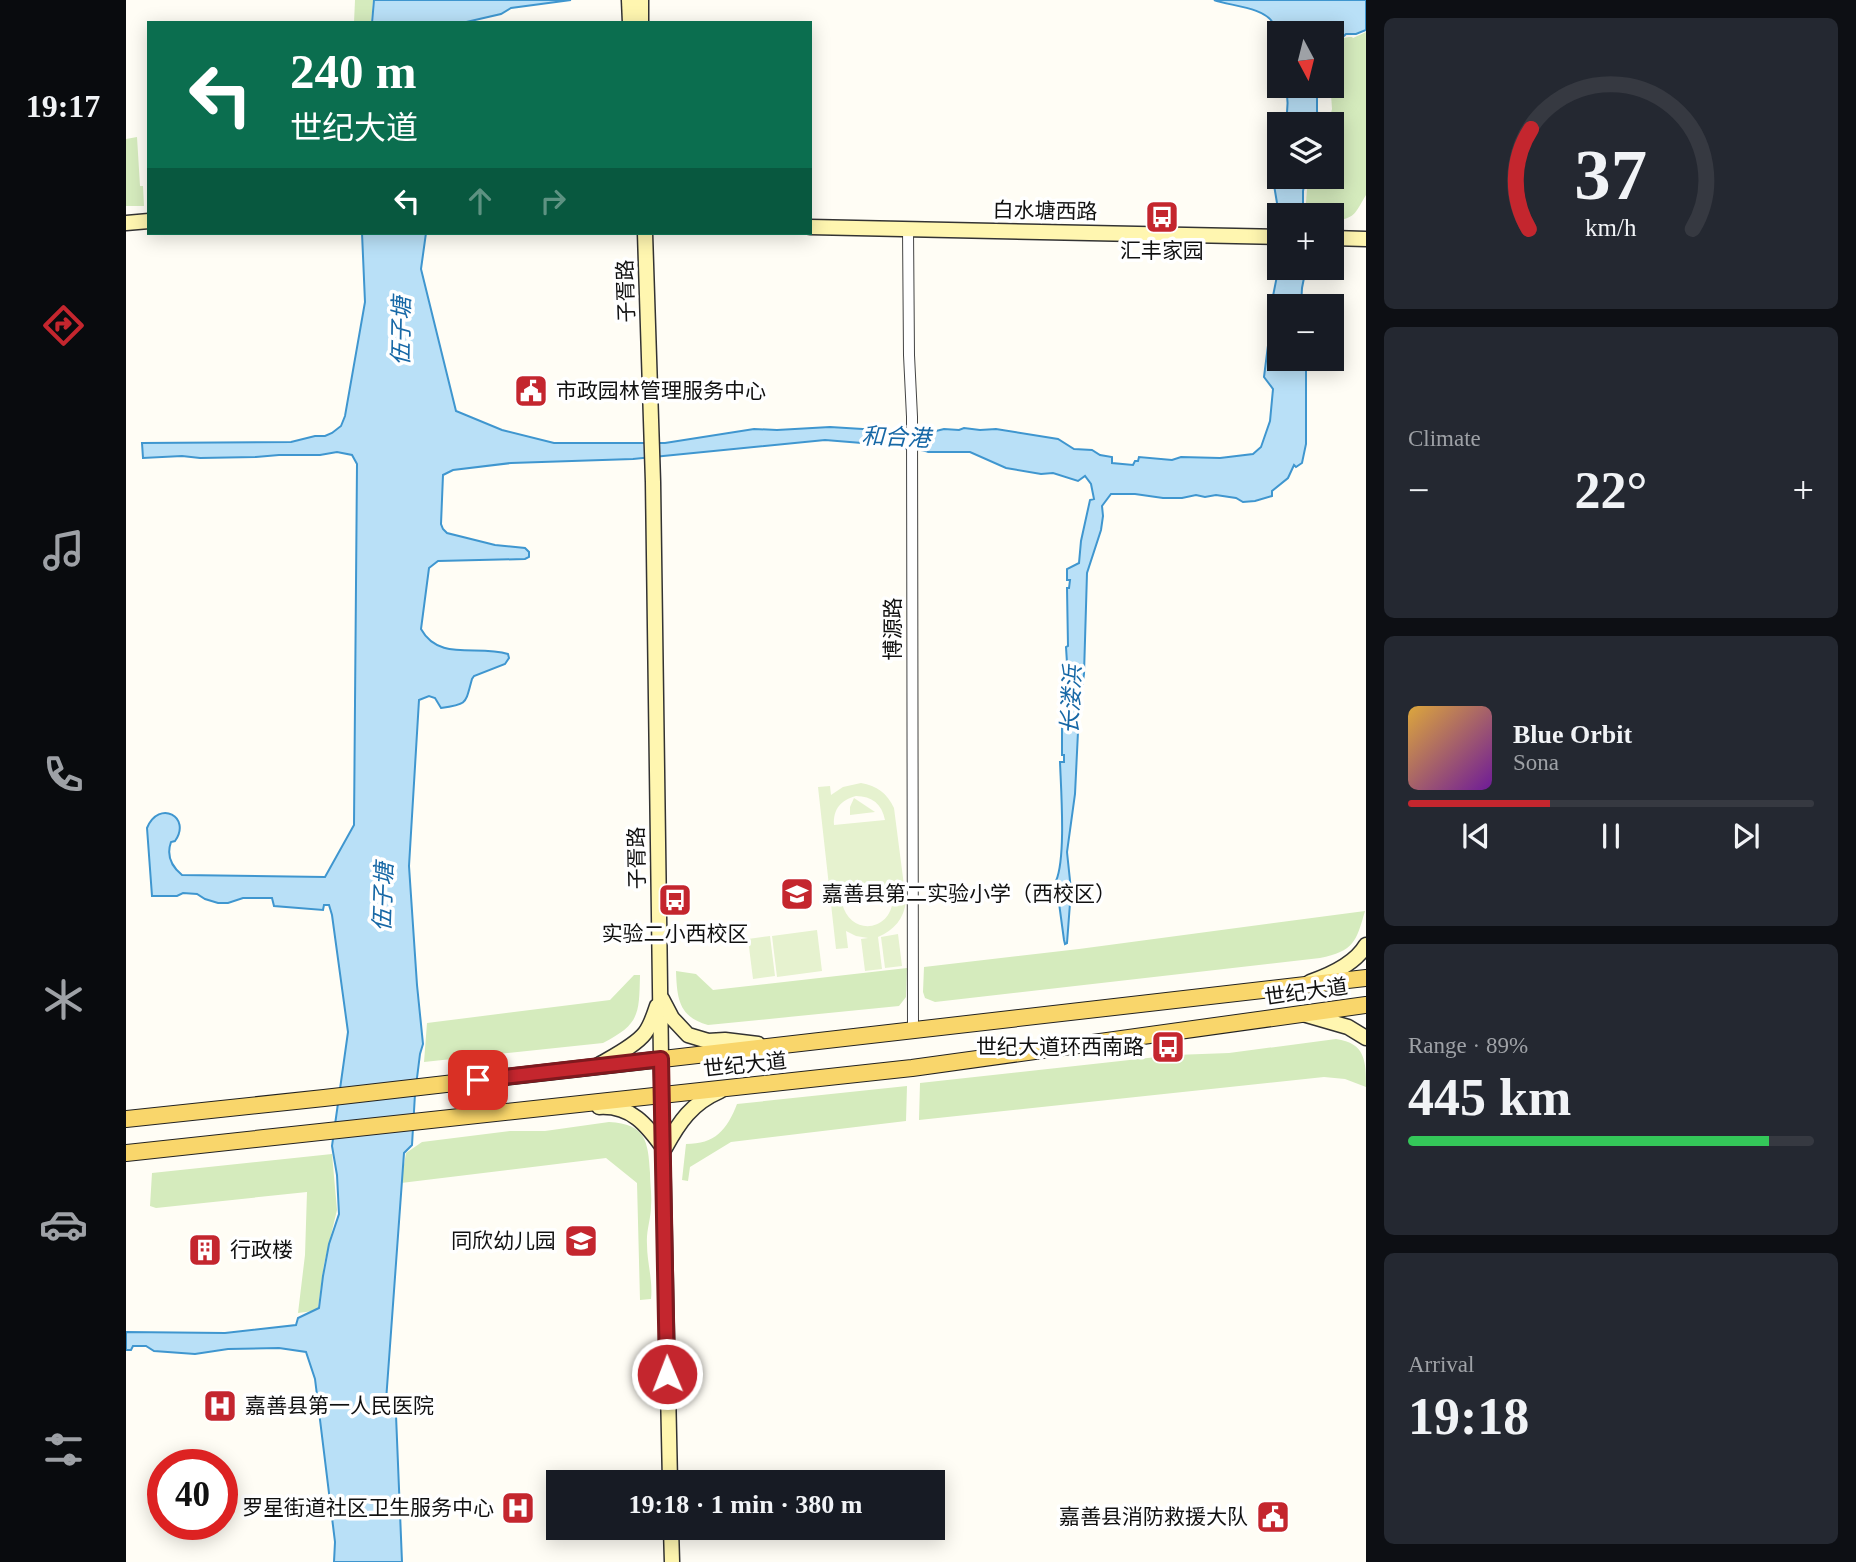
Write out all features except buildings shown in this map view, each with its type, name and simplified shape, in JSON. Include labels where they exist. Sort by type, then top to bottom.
[{"type":"main road","name":"世纪大道","points":[[126,1119],[1366,978]]},
{"type":"main road","name":"世纪大道","points":[[126,1153],[926,1066],[1366,1005]]},
{"type":"street","points":[[629,0],[630,21]]},
{"type":"street","points":[[641,0],[641,21]]},
{"type":"street","points":[[126,223],[147,221]]},
{"type":"street","name":"白水塘西路","points":[[812,227],[1267,237]]},
{"type":"street","name":"博源路","points":[[908,229],[912,417],[913,1030]]},
{"type":"street","name":"子胥路","points":[[645,235],[652,463],[670,1470]]},
{"type":"street","points":[[1344,238],[1366,239]]},
{"type":"street","points":[[1299,986],[1339,970],[1363,951],[1366,945]]},
{"type":"street","points":[[660,994],[672,1018],[688,1035],[708,1041],[725,1040],[773,1046]]},
{"type":"street","points":[[597,1066],[620,1053],[645,1033],[660,994]]},
{"type":"street","points":[[1302,1014],[1348,1027],[1366,1038]]},
{"type":"street","points":[[562,1106],[609,1106],[628,1111],[649,1128],[664,1149],[680,1123],[696,1105],[726,1088]]},
{"type":"street","points":[[671,1540],[672,1562]]},
{"type":"green space","points":[[355,0],[373,0],[371,21],[354,21]]},
{"type":"green space","points":[[1366,32],[1366,195],[1354,214],[1344,219],[1344,203],[1306,203],[1307,189],[1344,189],[1344,112],[1331,112],[1331,98],[1344,98],[1344,38],[1353,38]]},
{"type":"green space","points":[[137,137],[144,206],[126,206],[126,139]]},
{"type":"green space","points":[[861,783],[872,786],[885,794],[894,808],[906,901],[897,923],[878,937],[882,969],[865,971],[861,939],[868,938],[846,931],[848,948],[836,949],[818,787],[830,786],[831,795],[843,787]],"holes":[[[856,796],[867,797],[875,802],[885,820],[834,825],[839,806]],[[893,898],[886,918],[870,926],[853,921],[846,914],[842,903]]]},
{"type":"green space","points":[[854,798],[875,812],[850,815]]},
{"type":"green space","points":[[1365,911],[1352,944],[1340,952],[1320,958],[935,1002],[925,998],[923,992],[924,967]]},
{"type":"green space","points":[[817,930],[822,971],[777,977],[772,936]]},
{"type":"green space","points":[[898,934],[902,966],[885,968],[881,937]]},
{"type":"green space","points":[[770,936],[775,976],[753,979],[748,939]]},
{"type":"green space","points":[[907,968],[906,997],[899,1006],[708,1025],[698,1022],[685,1012],[677,990],[676,971],[696,974],[713,990]]},
{"type":"green space","points":[[634,975],[640,975],[638,1009],[635,1016],[624,1030],[603,1043],[424,1062],[427,1023],[610,1000]]},
{"type":"green space","points":[[1336,1039],[1346,1041],[1359,1049],[1366,1070],[1366,1087],[1345,1079],[1324,1077],[919,1120],[920,1083],[1175,1055],[1229,1053]]},
{"type":"green space","points":[[907,1086],[906,1121],[731,1142],[690,1167],[688,1181],[682,1180],[686,1144],[705,1141],[719,1134],[737,1104]]},
{"type":"green space","points":[[609,1122],[631,1126],[643,1136],[646,1143],[651,1202],[647,1251],[651,1299],[640,1300],[637,1183],[606,1158],[401,1183],[406,1153],[422,1142],[510,1131],[545,1131]]},
{"type":"green space","points":[[332,1154],[337,1210],[324,1264],[318,1308],[313,1311],[298,1313],[305,1255],[307,1192],[156,1208],[150,1206],[152,1173]]},
{"type":"water","points":[[374,0],[571,0],[511,8],[501,14],[471,21],[372,21]]},
{"type":"water","points":[[1214,0],[1366,0],[1366,30],[1344,36],[1344,21],[1271,21],[1262,13]]},
{"type":"water","points":[[1287,98],[1317,98],[1317,112],[1287,112]]},
{"type":"water","points":[[1275,189],[1303,189],[1303,203],[1277,203]]},
{"type":"water","points":[[362,235],[426,235],[421,269],[456,411],[502,430],[554,443],[665,443],[754,429],[830,427],[928,433],[964,428],[996,429],[1058,439],[1074,449],[1092,450],[1112,457],[1112,463],[1133,465],[1139,457],[1172,460],[1181,457],[1220,458],[1253,454],[1261,447],[1270,421],[1273,389],[1264,377],[1267,353],[1267,371],[1306,371],[1306,444],[1302,463],[1296,467],[1294,465],[1288,478],[1272,491],[1272,496],[1243,502],[1236,498],[1216,495],[1163,498],[1111,494],[1102,506],[1101,530],[1087,573],[1084,674],[1079,711],[1075,794],[1067,852],[1071,890],[1065,944],[1056,881],[1062,841],[1060,762],[1064,762],[1060,686],[1067,663],[1067,588],[1070,580],[1067,580],[1067,569],[1079,563],[1090,500],[1094,499],[1091,484],[1085,476],[1078,481],[1053,473],[1041,474],[1006,468],[970,452],[928,452],[899,446],[825,440],[633,459],[511,463],[453,470],[443,475],[441,524],[447,533],[495,545],[525,548],[529,557],[438,561],[429,568],[421,629],[429,639],[449,649],[496,651],[508,654],[509,658],[505,664],[474,676],[461,704],[441,708],[435,698],[429,696],[419,700],[409,866],[423,1044],[415,1094],[412,1145],[404,1153],[386,1401],[396,1415],[402,1562],[334,1562],[335,1542],[315,1379],[306,1352],[279,1348],[228,1349],[195,1354],[154,1351],[146,1346],[133,1346],[131,1350],[126,1350],[126,1332],[225,1333],[296,1325],[298,1318],[319,1308],[329,1244],[339,1214],[332,1146],[348,1032],[329,905],[324,905],[323,910],[274,906],[272,898],[243,898],[218,903],[197,894],[152,896],[147,828],[159,814],[166,813],[177,819],[179,832],[175,841],[171,842],[169,856],[182,875],[325,877],[354,825],[357,464],[352,455],[337,452],[256,457],[143,458],[142,443],[291,442],[325,436],[341,426],[365,302]]},
{"type":"water","points":[[1276,280],[1304,280],[1302,294],[1273,294]]},
{"type":"place","name":"汇丰家园","points":[[1162,217]]},
{"type":"place","name":"市政园林管理服务中心","points":[[531,391]]},
{"type":"place","name":"嘉善县第二实验小学（西校区）","points":[[797,894]]},
{"type":"place","name":"实验二小西校区","points":[[675,900]]},
{"type":"place","name":"世纪大道环西南路","points":[[1168,1047]]},
{"type":"place","name":"同欣幼儿园","points":[[581,1241]]},
{"type":"place","name":"行政楼","points":[[205,1250]]},
{"type":"place","name":"嘉善县第一人民医院","points":[[220,1406]]},
{"type":"place","name":"罗星街道社区卫生服务中心","points":[[518,1508]]},
{"type":"place","name":"嘉善县消防救援大队","points":[[1273,1517]]},
{"type":"route","points":[[478,1080],[661,1059],[667,1374]]},
{"type":"water label","name":"伍子塘","points":[[401,331]]},
{"type":"water label","name":"和合港","points":[[896,437]]},
{"type":"water label","name":"长溇浜","points":[[1071,700]]},
{"type":"water label","name":"伍子塘","points":[[383,897]]}]
